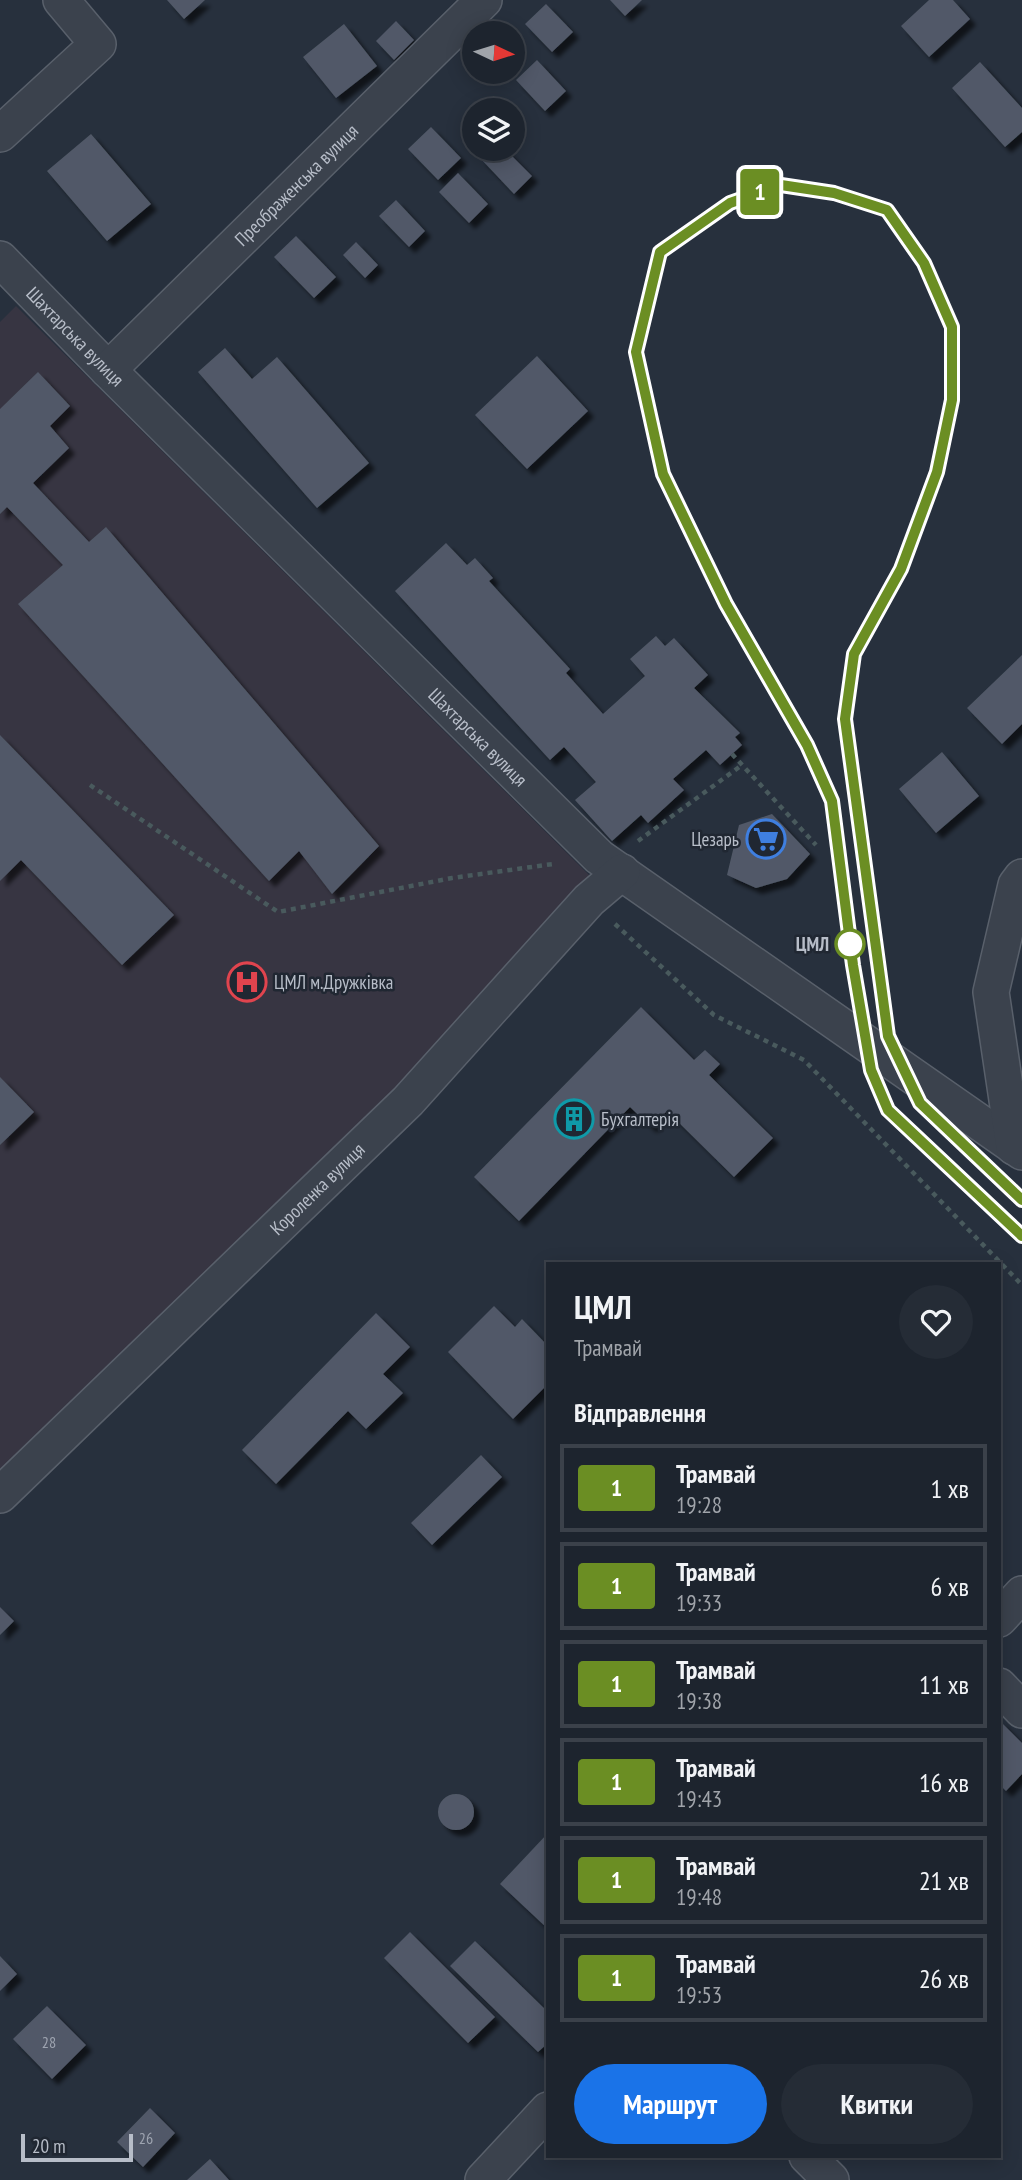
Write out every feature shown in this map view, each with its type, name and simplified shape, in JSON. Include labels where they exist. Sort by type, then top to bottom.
[{"type":"street","points":[[0,135],[98,44],[61,0]]},
{"type":"street","name":"Преображенська вулиця","points":[[108,370],[484,0]]},
{"type":"street","name":"Шахтарська вулиця","points":[[5,274],[108,370],[611,864],[1018,1150]]},
{"type":"street","name":"Короленка вулиця","points":[[0,1496],[408,1101],[589,900],[611,864]]},
{"type":"street","points":[[1018,1150],[990,992],[1016,885],[1022,877]]},
{"type":"street","points":[[1001,1617],[1022,1594]]},
{"type":"street","points":[[1001,1688],[1022,1710]]},
{"type":"street","points":[[483,2180],[546,2112]]},
{"type":"street","points":[[809,2158],[831,2180]]},
{"type":"path","points":[[732,754],[816,845]]},
{"type":"path","points":[[90,785],[278,912],[452,878],[550,864],[611,864],[627,849],[742,765]]},
{"type":"path","points":[[550,864],[714,1015],[804,1060],[1000,1262]]},
{"type":"path","points":[[1001,1263],[1022,1285]]},
{"type":"shaded area","name":"ЦМЛ м.Дружківка","points":[[16,306],[592,878],[397,1086],[0,1473],[0,322]]},
{"type":"building","points":[[167,0],[205,0],[184,19]]},
{"type":"building","points":[[610,0],[642,0],[625,16]]},
{"type":"building","points":[[929,0],[953,0],[970,19],[929,57],[901,26]]},
{"type":"building","points":[[546,4],[573,32],[552,52],[525,24]]},
{"type":"building","points":[[396,21],[414,40],[394,60],[376,41]]},
{"type":"building","points":[[344,24],[377,66],[336,98],[303,57]]},
{"type":"building","points":[[537,60],[566,91],[545,111],[520,84],[525,84],[525,71]]},
{"type":"building","points":[[980,62],[1022,108],[1022,132],[1005,147],[952,88]]},
{"type":"building","points":[[431,127],[461,158],[438,180],[408,149]]},
{"type":"building","points":[[91,134],[151,204],[107,241],[47,171]]},
{"type":"building","points":[[483,161],[517,161],[532,176],[514,194]]},
{"type":"building","points":[[458,173],[488,204],[469,223],[439,192]]},
{"type":"building","points":[[396,200],[425,231],[409,247],[379,216]]},
{"type":"building","points":[[296,236],[336,277],[314,298],[274,257]]},
{"type":"building","points":[[356,242],[378,265],[365,278],[343,255]]},
{"type":"building","points":[[225,348],[252,379],[277,357],[369,463],[317,508],[198,372]]},
{"type":"building","points":[[537,356],[588,411],[527,469],[475,415]]},
{"type":"building","points":[[38,372],[70,406],[50,426],[69,448],[33,483],[89,542],[106,527],[379,846],[332,894],[299,851],[269,881],[18,604],[63,565],[7,507],[0,514],[0,409]]},
{"type":"building","points":[[446,543],[467,565],[475,558],[493,578],[489,581],[570,669],[566,673],[603,714],[645,676],[630,659],[656,636],[665,646],[674,638],[708,675],[694,688],[740,733],[735,737],[742,745],[720,765],[706,750],[673,779],[684,790],[648,823],[641,815],[612,841],[575,800],[596,782],[564,747],[550,760],[395,591]]},
{"type":"building","points":[[1022,655],[1022,724],[1002,744],[967,708]]},
{"type":"building","points":[[0,735],[174,915],[122,965],[21,860],[0,881]]},
{"type":"building","points":[[942,752],[979,796],[936,833],[899,789]]},
{"type":"building","name":"Цезарь","points":[[772,814],[810,854],[787,879],[756,888],[727,875],[739,825]]},
{"type":"building","name":"Бухгалтерія","points":[[641,1007],[694,1060],[705,1050],[720,1064],[709,1075],[773,1138],[734,1177],[667,1111],[651,1127],[630,1107],[519,1221],[474,1177]]},
{"type":"building","points":[[0,1077],[34,1112],[0,1145]]},
{"type":"building","points":[[494,1306],[515,1327],[522,1319],[546,1344],[546,1386],[513,1419],[448,1352]]},
{"type":"building","points":[[376,1313],[410,1347],[383,1374],[403,1393],[366,1429],[348,1411],[276,1484],[242,1450]]},
{"type":"building","points":[[481,1455],[502,1477],[432,1545],[411,1523]]},
{"type":"building","points":[[0,1607],[14,1621],[0,1635]]},
{"type":"building","points":[[1001,1722],[1022,1743],[1022,1774],[1006,1791],[1001,1786]]},
{"type":"building","points":[[456,1794],[469,1799],[474,1812],[469,1825],[456,1830],[443,1825],[438,1812],[443,1799]]},
{"type":"building","points":[[546,1835],[546,1927],[500,1884]]},
{"type":"building","points":[[410,1932],[495,2017],[468,2043],[384,1958]]},
{"type":"building","points":[[475,1941],[546,2010],[546,2045],[538,2052],[450,1966]]},
{"type":"building","points":[[0,1956],[17,1974],[0,1991]]},
{"type":"building","points":[[47,2006],[86,2045],[52,2079],[13,2039]]},
{"type":"building","points":[[150,2108],[175,2133],[143,2167],[117,2142]]},
{"type":"building","points":[[210,2159],[229,2180],[187,2180]]},
{"type":"tram line","name":"1","points":[[1022,1200],[920,1103],[888,1036],[845,719],[854,654],[876,609],[901,569],[937,472],[952,400],[952,327],[924,263],[887,210],[834,193],[781,185],[730,203],[660,252],[636,352],[663,474],[726,604],[807,745],[832,801],[853,965],[871,1070],[888,1110],[1022,1236]]},
{"type":"place","name":"Цезарь","points":[[766,839]]},
{"type":"place","name":"ЦМЛ","points":[[850,944]]},
{"type":"place","name":"ЦМЛ м.Дружківка","points":[[247,982]]},
{"type":"place","name":"Бухгалтерія","points":[[574,1119]]}]
